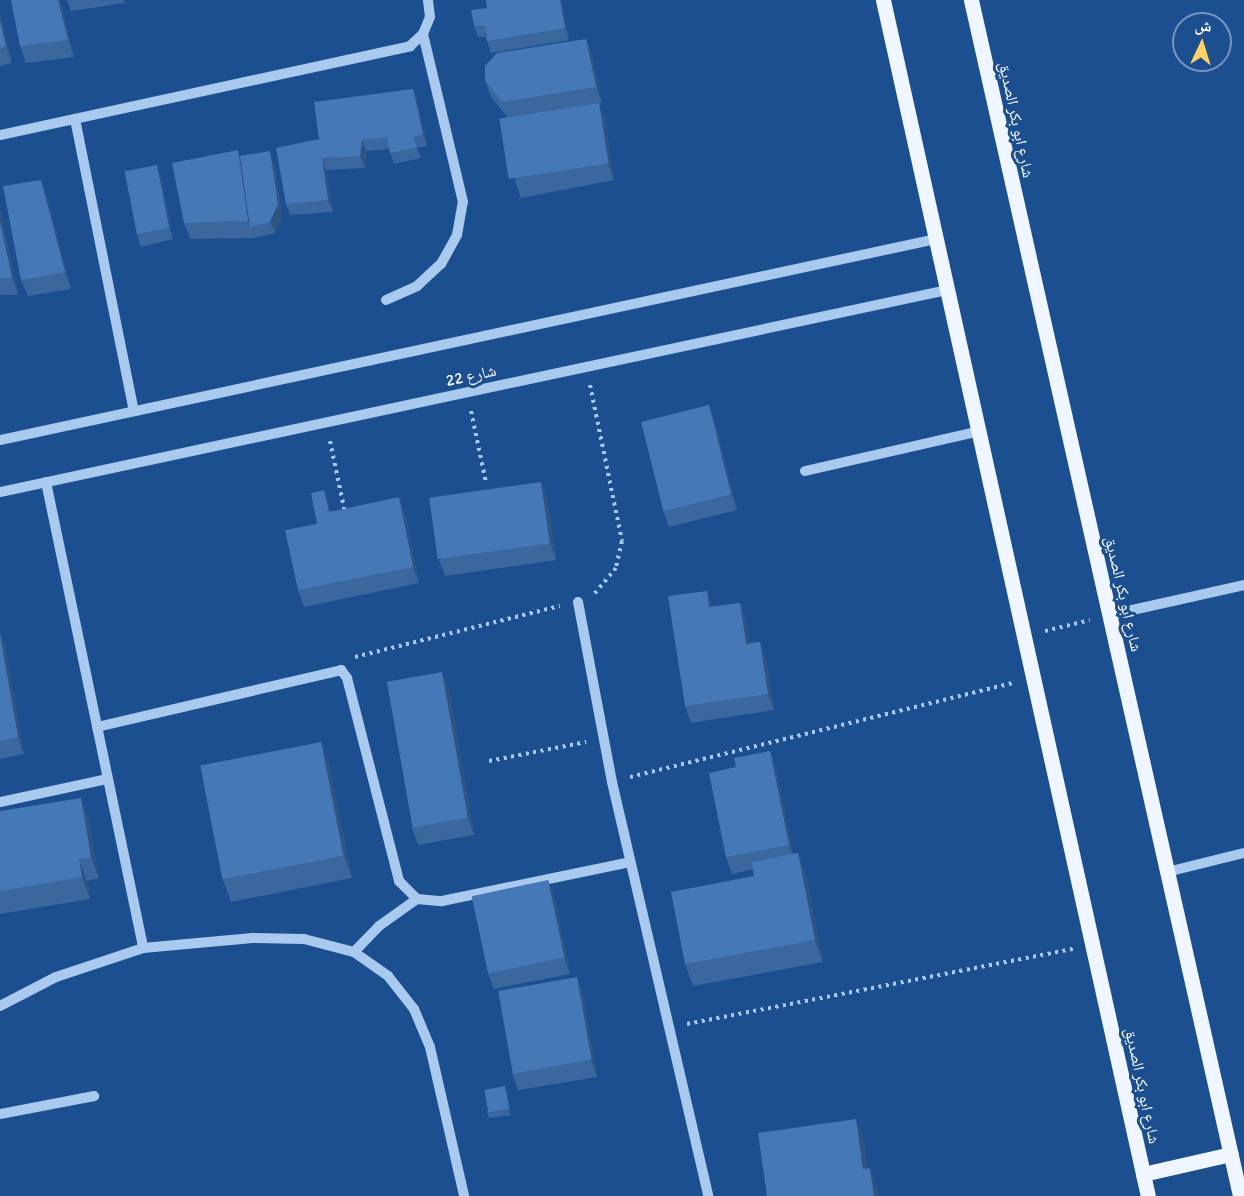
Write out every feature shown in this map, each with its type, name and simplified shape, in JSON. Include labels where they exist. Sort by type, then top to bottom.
[{"type":"main road","name":"شارع ابو بكر الصديق","points":[[883,0],[1148,1196]]},
{"type":"main road","name":"شارع ابو بكر الصديق","points":[[971,0],[1240,1196]]},
{"type":"main road","points":[[1143,1174],[1231,1154]]},
{"type":"street","points":[[0,135],[410,46],[423,34],[430,17],[428,0]]},
{"type":"street","points":[[386,300],[417,286],[441,264],[457,235],[463,202],[423,34]]},
{"type":"street","points":[[75,119],[134,411]]},
{"type":"street","points":[[0,440],[936,239]]},
{"type":"street","name":"شارع 22","points":[[0,492],[947,290]]},
{"type":"street","points":[[805,471],[979,431]]},
{"type":"street","points":[[45,482],[143,948]]},
{"type":"street","points":[[1110,615],[1244,585]]},
{"type":"street","points":[[578,602],[612,782],[708,1196]]},
{"type":"street","points":[[97,726],[331,669],[344,674],[399,881],[417,899]]},
{"type":"street","points":[[0,801],[107,779]]},
{"type":"street","points":[[1167,872],[1244,853]]},
{"type":"street","points":[[354,952],[379,926],[417,899],[442,901],[630,862]]},
{"type":"street","points":[[0,1006],[56,977],[143,948],[263,938],[304,939],[354,952],[388,976],[414,1009],[430,1047],[464,1196]]},
{"type":"street","points":[[0,1114],[94,1096]]},
{"type":"path","points":[[344,674],[354,657],[578,602],[601,590],[616,568],[622,541],[586,367]]},
{"type":"path","points":[[467,392],[486,483]]},
{"type":"path","points":[[327,422],[345,516]]},
{"type":"path","points":[[1024,636],[1110,615]]},
{"type":"path","points":[[612,782],[1033,678]]},
{"type":"path","points":[[489,761],[603,739]]},
{"type":"path","points":[[668,1028],[1092,946]]},
{"type":"building","points":[[11,0],[58,0],[68,40],[20,46]]},
{"type":"building","points":[[486,0],[560,0],[565,28],[487,41],[486,26],[474,25],[471,10],[487,8]]},
{"type":"building","points":[[0,21],[6,46],[0,48]]},
{"type":"building","points":[[586,39],[596,87],[502,102],[485,80],[485,66],[497,53]]},
{"type":"building","points":[[413,89],[423,134],[413,137],[417,147],[390,153],[387,137],[362,140],[360,156],[322,158],[328,200],[286,204],[276,148],[319,139],[314,102]]},
{"type":"building","points":[[599,103],[609,163],[509,179],[499,119]]},
{"type":"building","points":[[238,150],[248,221],[184,223],[172,163]]},
{"type":"building","points":[[270,151],[278,204],[270,222],[250,227],[240,156]]},
{"type":"building","points":[[157,165],[169,228],[137,234],[125,171]]},
{"type":"building","points":[[41,180],[65,272],[21,280],[3,186]]},
{"type":"building","points":[[0,222],[12,278],[0,278]]},
{"type":"building","points":[[709,405],[731,494],[663,511],[641,422]]},
{"type":"building","points":[[541,482],[550,543],[438,559],[429,498]]},
{"type":"building","points":[[324,490],[329,512],[399,497],[413,567],[298,590],[285,530],[317,524],[311,493]]},
{"type":"building","points":[[707,591],[709,607],[740,603],[746,644],[760,642],[768,694],[685,706],[668,596]]},
{"type":"building","points":[[0,636],[18,737],[0,741]]},
{"type":"building","points":[[442,672],[468,818],[413,827],[387,682]]},
{"type":"building","points":[[321,742],[343,856],[222,879],[200,765]]},
{"type":"building","points":[[770,751],[789,845],[726,857],[709,773],[736,767],[734,758]]},
{"type":"building","points":[[81,798],[91,857],[79,859],[82,877],[0,891],[0,811]]},
{"type":"building","points":[[798,853],[815,940],[685,964],[671,892],[754,876],[752,862]]},
{"type":"building","points":[[548,880],[564,957],[488,973],[472,896]]},
{"type":"building","points":[[577,977],[592,1060],[513,1074],[498,991]]},
{"type":"building","points":[[505,1086],[509,1109],[488,1112],[484,1090]]},
{"type":"building","points":[[856,1119],[863,1169],[870,1168],[874,1196],[767,1196],[758,1133]]}]
